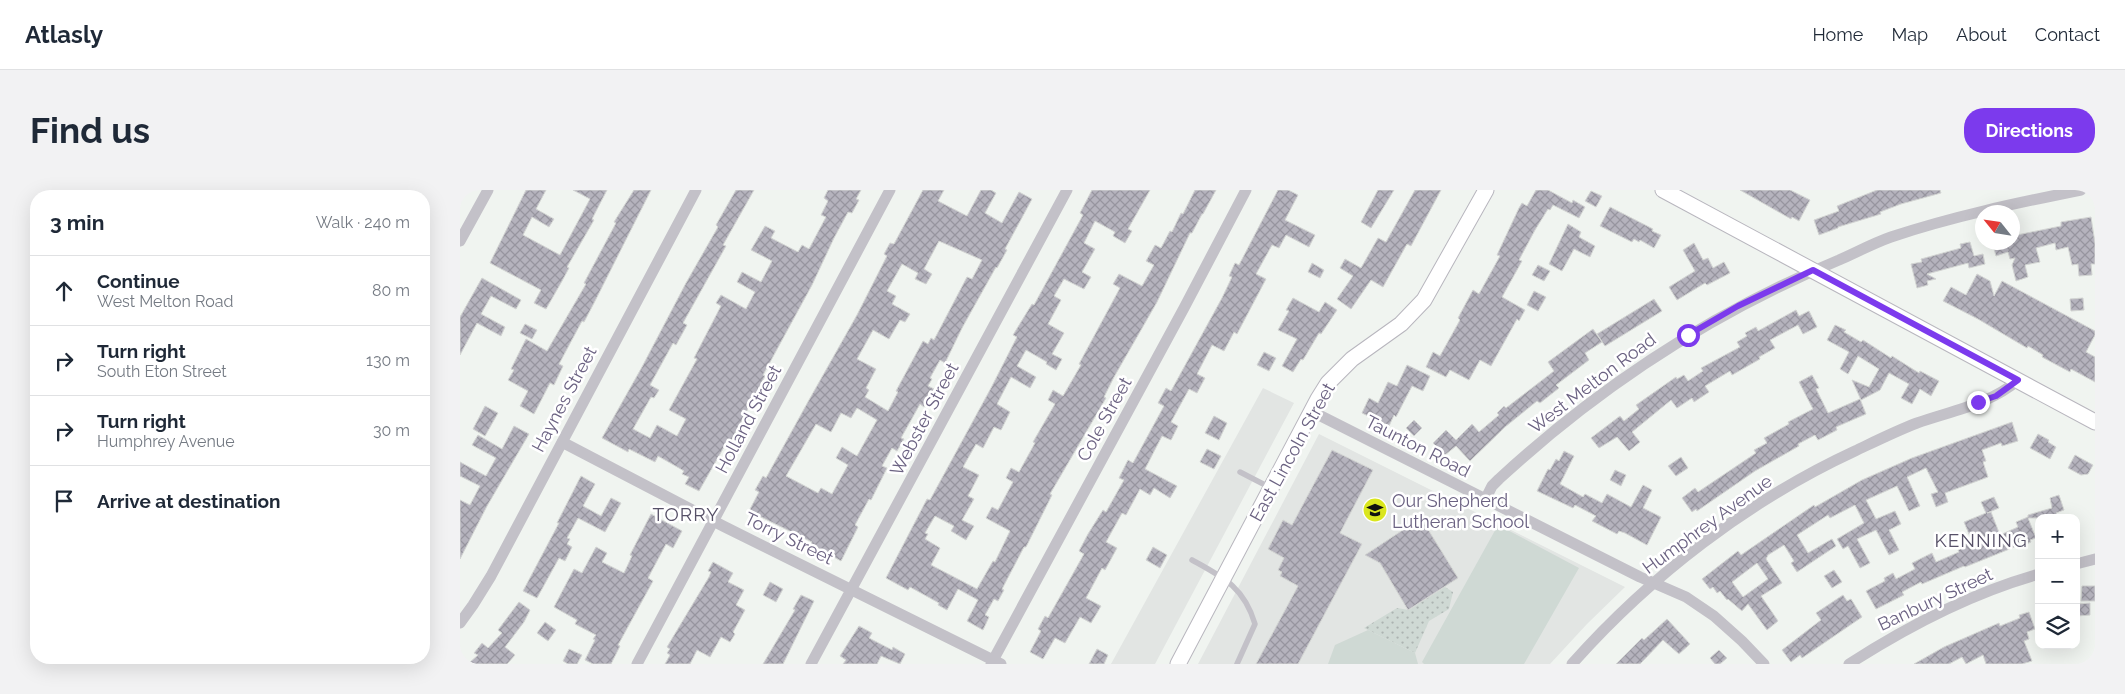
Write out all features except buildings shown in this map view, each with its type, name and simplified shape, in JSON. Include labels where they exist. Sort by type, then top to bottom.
[{"type":"street","points":[[460,241],[488,190]]},
{"type":"street","name":"Haynes Street","points":[[460,623],[491,576],[696,190]]},
{"type":"street","name":"Holland Street","points":[[637,664],[890,190]]},
{"type":"street","name":"Webster Street","points":[[811,664],[1067,190]]},
{"type":"street","name":"Cole Street","points":[[995,663],[1246,190]]},
{"type":"street","name":"East Lincoln Street","points":[[1178,664],[1328,383],[1352,358],[1401,324],[1424,300],[1486,190]]},
{"type":"street","points":[[1663,190],[2095,422]]},
{"type":"street","name":"West Melton Road","points":[[1485,500],[1492,486],[1521,458],[1585,405],[1622,378],[1713,320],[1780,285],[1890,238],[1970,214],[2082,190]]},
{"type":"street","name":"Humphrey Avenue","points":[[1572,664],[1604,630],[1655,583],[1741,517],[1813,472],[1916,424],[1996,396],[2018,380]]},
{"type":"street","name":"Taunton Road","points":[[1311,412],[1485,500],[1686,597],[1714,616],[1764,664]]},
{"type":"street","name":"Torry Street","points":[[562,442],[995,663]]},
{"type":"street","points":[[2080,563],[2095,559]]},
{"type":"street","name":"Banbury Street","points":[[1849,664],[1878,645],[1929,617],[1993,589],[2035,575]]},
{"type":"lane","points":[[1240,472],[1271,488]]},
{"type":"lane","points":[[1192,560],[1224,577],[1237,588],[1251,610],[1255,624],[1248,644],[1237,664]]},
{"type":"shaded area","points":[[1263,388],[1294,403],[1155,664],[1111,664]]},
{"type":"shaded area","name":"Our Shepherd Lutheran School","points":[[1319,434],[1625,587],[1550,664],[1198,664]]},
{"type":"shaded area","points":[[1498,525],[1579,568],[1524,664],[1424,664],[1422,662]]},
{"type":"shaded area","points":[[1445,587],[1453,592],[1449,609],[1429,621],[1415,653],[1364,628],[1397,608],[1409,610]]},
{"type":"shaded area","points":[[1368,630],[1415,653],[1418,664],[1328,664],[1335,645]]},
{"type":"place","name":"Our Shepherd Lutheran School","points":[[1375,510]]},
{"type":"district","name":"TORRY","points":[[686,514]]},
{"type":"district","name":"KENNING","points":[[1981,540]]},
{"type":"route","points":[[1688,335],[1738,306],[1813,270],[2018,380],[1996,396],[1978,402]]}]
